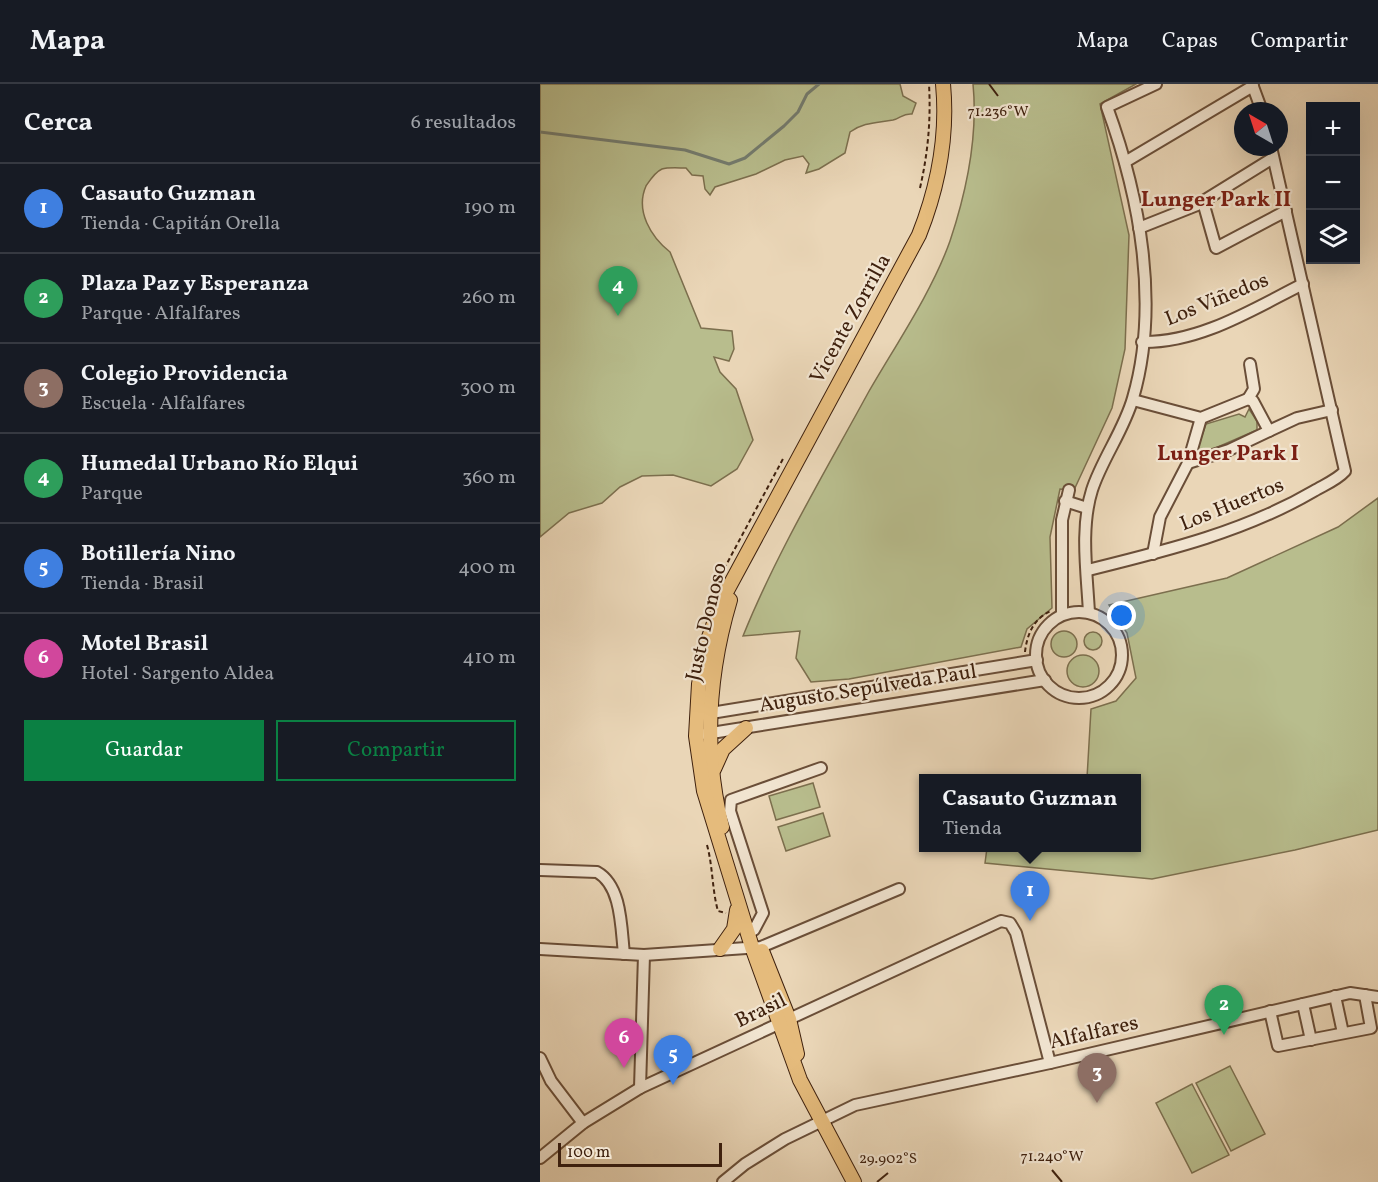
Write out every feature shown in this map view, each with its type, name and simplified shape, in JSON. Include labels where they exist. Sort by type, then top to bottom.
[{"type":"main road","name":"Vicente Zorrilla","points":[[744,558],[919,235],[933,196],[941,156],[944,116],[943,84]]},
{"type":"main road","name":"Justo Donoso","points":[[744,558],[722,631],[703,714],[704,791],[735,896],[784,1022],[800,1080],[820,1121],[855,1182]]},
{"type":"main road","points":[[713,777],[723,749],[746,728]]},
{"type":"main road","name":"Justo Donoso","points":[[703,735],[724,836],[754,930],[756,947]]},
{"type":"main road","points":[[720,949],[730,936],[736,922],[735,896]]},
{"type":"street","points":[[1089,613],[1087,508],[1093,488],[1132,400],[1142,342],[1144,285],[1139,228],[1125,162],[1107,107],[1156,84]]},
{"type":"street","points":[[1125,162],[1253,85],[1259,102]]},
{"type":"street","points":[[1139,228],[1203,202],[1266,156]]},
{"type":"street","name":"Los Huertos","points":[[1088,570],[1198,541],[1268,514],[1341,475],[1345,467],[1273,156]]},
{"type":"street","points":[[1203,202],[1216,248],[1286,211]]},
{"type":"street","name":"Los Viñedos","points":[[1142,342],[1166,343],[1190,337],[1303,285]]},
{"type":"street","points":[[1132,400],[1201,418],[1248,399],[1254,389],[1250,364]]},
{"type":"street","points":[[1248,399],[1254,401],[1269,430]]},
{"type":"street","points":[[1188,463],[1229,450],[1297,418],[1332,410]]},
{"type":"street","name":"Los Huertos","points":[[1154,554],[1160,517],[1188,463],[1201,418]]},
{"type":"street","points":[[1059,612],[1089,613],[1101,617],[1119,637],[1122,664],[1115,678],[1105,689],[1092,696],[1077,698],[1062,694],[1045,680],[1037,660],[1037,646],[1042,633],[1059,612],[1061,546],[1067,495],[1087,508]]},
{"type":"street","name":"Augusto Sepúlveda Paul","points":[[703,714],[1037,660]]},
{"type":"street","name":"Augusto Sepúlveda Paul","points":[[703,735],[1045,680]]},
{"type":"street","points":[[806,697],[809,718]]},
{"type":"street","points":[[754,930],[763,913],[730,811],[731,800],[821,768]]},
{"type":"street","points":[[540,870],[597,872],[603,876],[618,900],[624,954]]},
{"type":"street","points":[[540,949],[644,955],[756,947],[899,889]]},
{"type":"street","name":"Brasil","points":[[540,1158],[583,1123],[640,1088],[1001,921],[1010,923],[1016,933],[1050,1063]]},
{"type":"street","points":[[640,1088],[644,955]]},
{"type":"street","name":"Alfalfares","points":[[820,1121],[855,1105],[1050,1063],[1335,996],[1350,993],[1378,997]]},
{"type":"street","points":[[1270,1011],[1278,1046],[1371,1028],[1365,995]]},
{"type":"street","points":[[1335,996],[1343,1033]]},
{"type":"street","points":[[1303,1004],[1311,1040]]},
{"type":"street","points":[[540,1058],[551,1081],[583,1123]]},
{"type":"street","points":[[723,1182],[745,1164],[820,1121]]},
{"type":"path","points":[[1025,653],[1027,635],[1036,622],[1047,612],[1059,612]]},
{"type":"green space","points":[[540,84],[900,84],[903,96],[916,103],[912,114],[866,125],[850,132],[845,153],[819,169],[806,173],[809,164],[803,156],[785,160],[756,174],[715,187],[710,195],[705,189],[703,176],[692,175],[686,168],[662,169],[653,176],[643,195],[642,205],[647,223],[657,239],[670,252],[701,328],[732,331],[734,349],[729,361],[714,357],[720,372],[736,389],[753,440],[737,469],[711,486],[673,475],[642,476],[620,487],[602,503],[569,513],[540,537]]},
{"type":"green space","points":[[973,84],[1136,84],[1100,104],[1129,235],[1125,349],[1112,408],[1074,490],[1060,489],[1050,537],[1052,608],[1027,629],[1021,647],[849,679],[811,682],[796,658],[800,631],[743,636],[802,513],[923,299],[950,241],[966,184],[969,164],[974,123]]},
{"type":"green space","points":[[1249,409],[1257,421],[1257,430],[1204,453],[1197,450],[1206,424],[1239,414],[1245,417]]},
{"type":"green space","points":[[1378,498],[1378,830],[1295,850],[1152,879],[985,863],[986,852],[1141,852],[1141,774],[1087,774],[1091,709],[1116,701],[1136,678],[1127,633],[1109,605],[1227,578],[1338,527]]},
{"type":"green space","points":[[1064,631],[1073,635],[1077,644],[1073,653],[1064,657],[1055,653],[1051,644],[1055,635]]},
{"type":"green space","points":[[1093,632],[1099,635],[1102,641],[1099,647],[1093,650],[1087,647],[1084,641],[1087,635]]},
{"type":"green space","points":[[1083,655],[1094,660],[1099,671],[1094,682],[1083,687],[1072,682],[1067,671],[1072,660]]},
{"type":"green space","points":[[813,783],[820,807],[776,820],[769,796]]},
{"type":"green space","points":[[823,813],[830,836],[786,851],[778,827]]},
{"type":"green space","points":[[1230,1066],[1265,1134],[1231,1151],[1196,1083]]},
{"type":"green space","points":[[1192,1084],[1229,1155],[1192,1173],[1156,1103]]},
{"type":"waterway","points":[[540,132],[685,150],[729,164],[745,158],[784,126],[798,112],[807,94],[819,84]]},
{"type":"place","name":"Humedal Urbano Río Elqui","points":[[618,316]]},
{"type":"place","name":"Casauto Guzman","points":[[1030,921]]},
{"type":"place","name":"Plaza Paz y Esperanza","points":[[1224,1035]]},
{"type":"place","name":"Motel Brasil","points":[[624,1068]]},
{"type":"place","name":"Botillería Nino","points":[[673,1085]]},
{"type":"place","name":"Colegio Providencia","points":[[1097,1103]]},
{"type":"district","name":"Lunger Park II","points":[[1216,200]]},
{"type":"district","name":"Lunger Park I","points":[[1228,454]]}]
